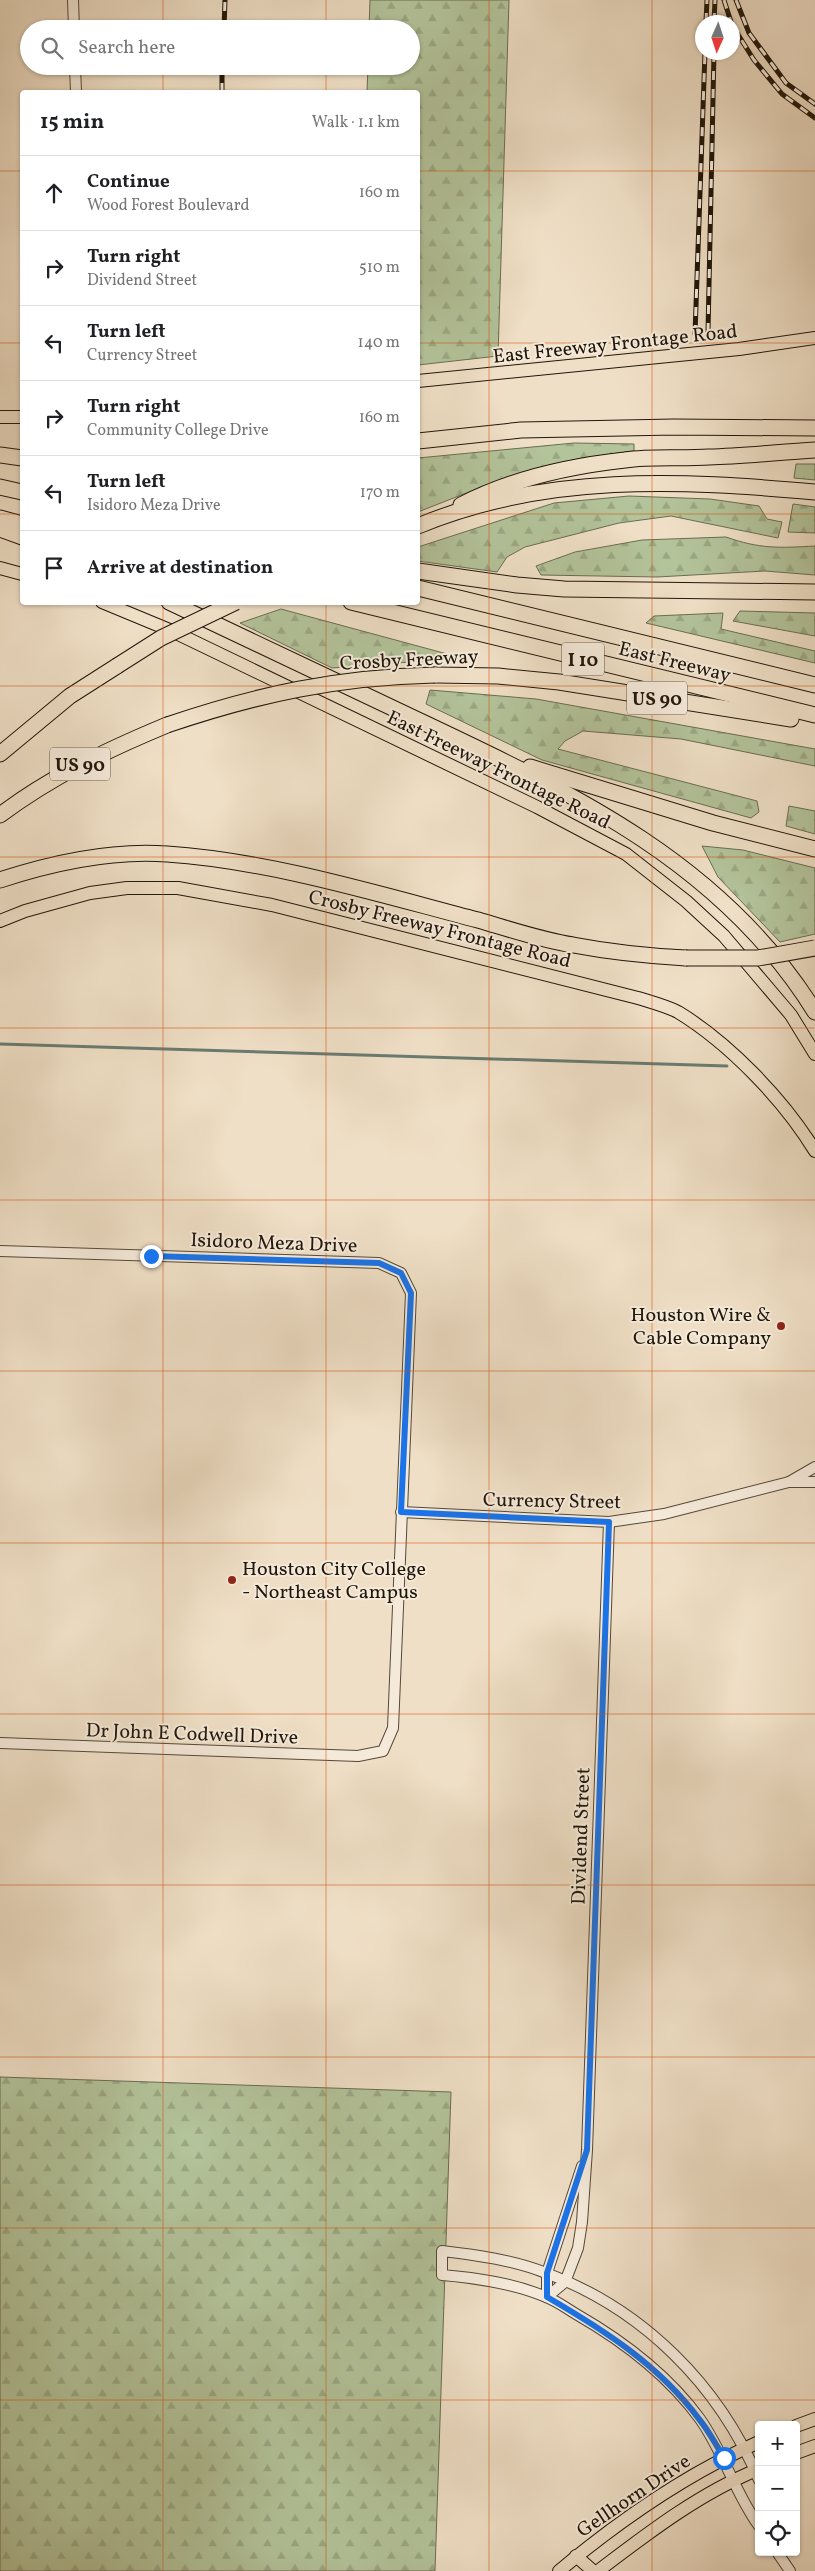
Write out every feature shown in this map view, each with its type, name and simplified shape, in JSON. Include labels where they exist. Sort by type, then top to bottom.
[{"type":"highway","points":[[420,441],[521,430],[683,427],[815,428]]},
{"type":"highway","points":[[420,525],[484,499],[572,468],[627,460],[709,458],[815,450]]},
{"type":"highway","points":[[0,455],[20,458]]},
{"type":"highway","points":[[484,499],[580,486],[628,483],[694,483],[815,492]]},
{"type":"highway","points":[[0,486],[20,491]]},
{"type":"highway","points":[[0,518],[20,523]]},
{"type":"highway","points":[[0,529],[20,536]]},
{"type":"highway","points":[[420,571],[517,585],[564,589],[815,592]]},
{"type":"highway","name":"East Freeway","points":[[420,588],[815,684]]},
{"type":"highway","points":[[175,605],[479,749],[636,833],[686,869],[727,904],[759,937],[815,1012]]},
{"type":"highway","name":"US 90","points":[[0,754],[70,696],[161,638],[230,605]]},
{"type":"highway","name":"East Freeway","points":[[363,605],[815,715]]},
{"type":"highway","name":"Crosby Freeway","points":[[0,815],[59,775],[99,754],[166,725],[268,694],[325,683],[378,676],[435,674],[498,676],[559,682],[815,722]]},
{"type":"highway","points":[[479,749],[549,773],[713,823],[815,849]]},
{"type":"highway","points":[[0,880],[30,870],[77,860],[130,854],[167,854],[286,873],[377,894],[571,945],[632,954],[686,958],[758,958],[815,948]]},
{"type":"main road","name":"East Freeway Frontage Road","points":[[420,381],[739,350],[815,338]]},
{"type":"main road","points":[[0,417],[20,417]]},
{"type":"main road","points":[[0,568],[20,573]]},
{"type":"main road","name":"East Freeway Frontage Road","points":[[109,605],[199,644],[537,807],[626,854],[686,901],[724,936],[791,1015],[815,1054]]},
{"type":"main road","name":"Crosby Freeway Frontage Road","points":[[0,921],[25,911],[90,892],[127,888],[178,888],[272,905],[638,998],[677,1012],[730,1052],[775,1096],[815,1151]]},
{"type":"main road","points":[[800,2425],[815,2419]]},
{"type":"main road","name":"Gellhorn Drive","points":[[559,2571],[624,2520],[675,2486],[724,2458],[755,2444]]},
{"type":"main road","points":[[800,2452],[815,2446]]},
{"type":"main road","name":"Gellhorn Drive","points":[[598,2571],[678,2513],[734,2480],[755,2474]]},
{"type":"main road","points":[[576,2556],[593,2571]]},
{"type":"street","points":[[73,0],[74,20]]},
{"type":"street","points":[[75,75],[76,90]]},
{"type":"street","name":"Isidoro Meza Drive","points":[[0,1251],[379,1263],[401,1273],[411,1293],[401,1512]]},
{"type":"street","name":"Currency Street","points":[[789,1482],[815,1467]]},
{"type":"street","name":"Currency Street","points":[[401,1512],[609,1522],[664,1514],[789,1482],[815,1482]]},
{"type":"street","name":"Dr John E Codwell Drive","points":[[0,1743],[358,1756],[382,1751],[393,1728],[401,1512]]},
{"type":"street","name":"Dividend Street","points":[[547,2297],[565,2282],[578,2248],[582,2222],[587,2150],[609,1522]]},
{"type":"street","name":"Dividend Street","points":[[547,2297],[547,2273],[587,2150]]},
{"type":"street","points":[[755,2470],[723,2411],[694,2373],[665,2344],[627,2315],[547,2273],[476,2255],[442,2251],[442,2275],[516,2286],[547,2297],[604,2330],[638,2356],[675,2390],[700,2419],[724,2458],[755,2519]]},
{"type":"street","points":[[780,2556],[789,2569]]},
{"type":"street","points":[[785,2556],[789,2569]]},
{"type":"green space","points":[[370,0],[509,0],[498,356],[420,365],[420,90],[367,90],[368,75],[420,75],[420,20],[369,20]]},
{"type":"green space","points":[[574,443],[634,444],[634,451],[583,458],[507,477],[420,511],[420,458]]},
{"type":"green space","points":[[796,464],[815,464],[815,480],[794,478]]},
{"type":"green space","points":[[629,496],[710,499],[759,506],[767,519],[782,522],[778,538],[671,516],[619,523],[525,547],[507,557],[497,572],[420,561],[420,546],[554,503]]},
{"type":"green space","points":[[793,504],[815,507],[815,533],[788,532]]},
{"type":"green space","points":[[726,537],[749,544],[770,547],[815,546],[815,575],[765,571],[657,577],[541,575],[536,566],[575,552],[642,540]]},
{"type":"green space","points":[[281,609],[462,658],[332,668],[240,623]]},
{"type":"green space","points":[[740,611],[815,613],[815,636],[733,621]]},
{"type":"green space","points":[[723,613],[721,629],[815,651],[815,663],[646,623],[654,616]]},
{"type":"green space","points":[[430,690],[536,699],[815,749],[815,766],[681,739],[583,731],[565,741],[558,749],[757,801],[759,812],[751,818],[542,760],[426,704]]},
{"type":"green space","points":[[789,806],[815,811],[815,834],[786,826]]},
{"type":"green space","points":[[702,846],[743,850],[815,868],[815,934],[780,942],[718,877]]},
{"type":"green space","points":[[0,2077],[451,2092],[435,2571],[0,2571]]},
{"type":"waterway","points":[[0,1044],[727,1066]]},
{"type":"railway","points":[[224,20],[225,0]]},
{"type":"railway","points":[[706,15],[707,0]]},
{"type":"railway","points":[[714,15],[715,0]]},
{"type":"railway","points":[[724,0],[729,15]]},
{"type":"railway","points":[[736,0],[749,33],[786,83],[815,104]]},
{"type":"railway","points":[[740,38],[754,60],[782,94],[815,118]]},
{"type":"railway","points":[[695,334],[705,60]]},
{"type":"railway","points":[[708,332],[714,60]]},
{"type":"railway","points":[[222,75],[222,90]]},
{"type":"place","name":"Houston Wire & Cable Company","points":[[781,1326]]},
{"type":"place","name":"Houston City College - Northeast Campus","points":[[232,1580]]},
{"type":"route","points":[[151,1256],[379,1263],[401,1273],[411,1293],[401,1512],[609,1522],[587,2150],[547,2273],[547,2297],[604,2330],[638,2356],[675,2390],[700,2419],[724,2458]]}]
